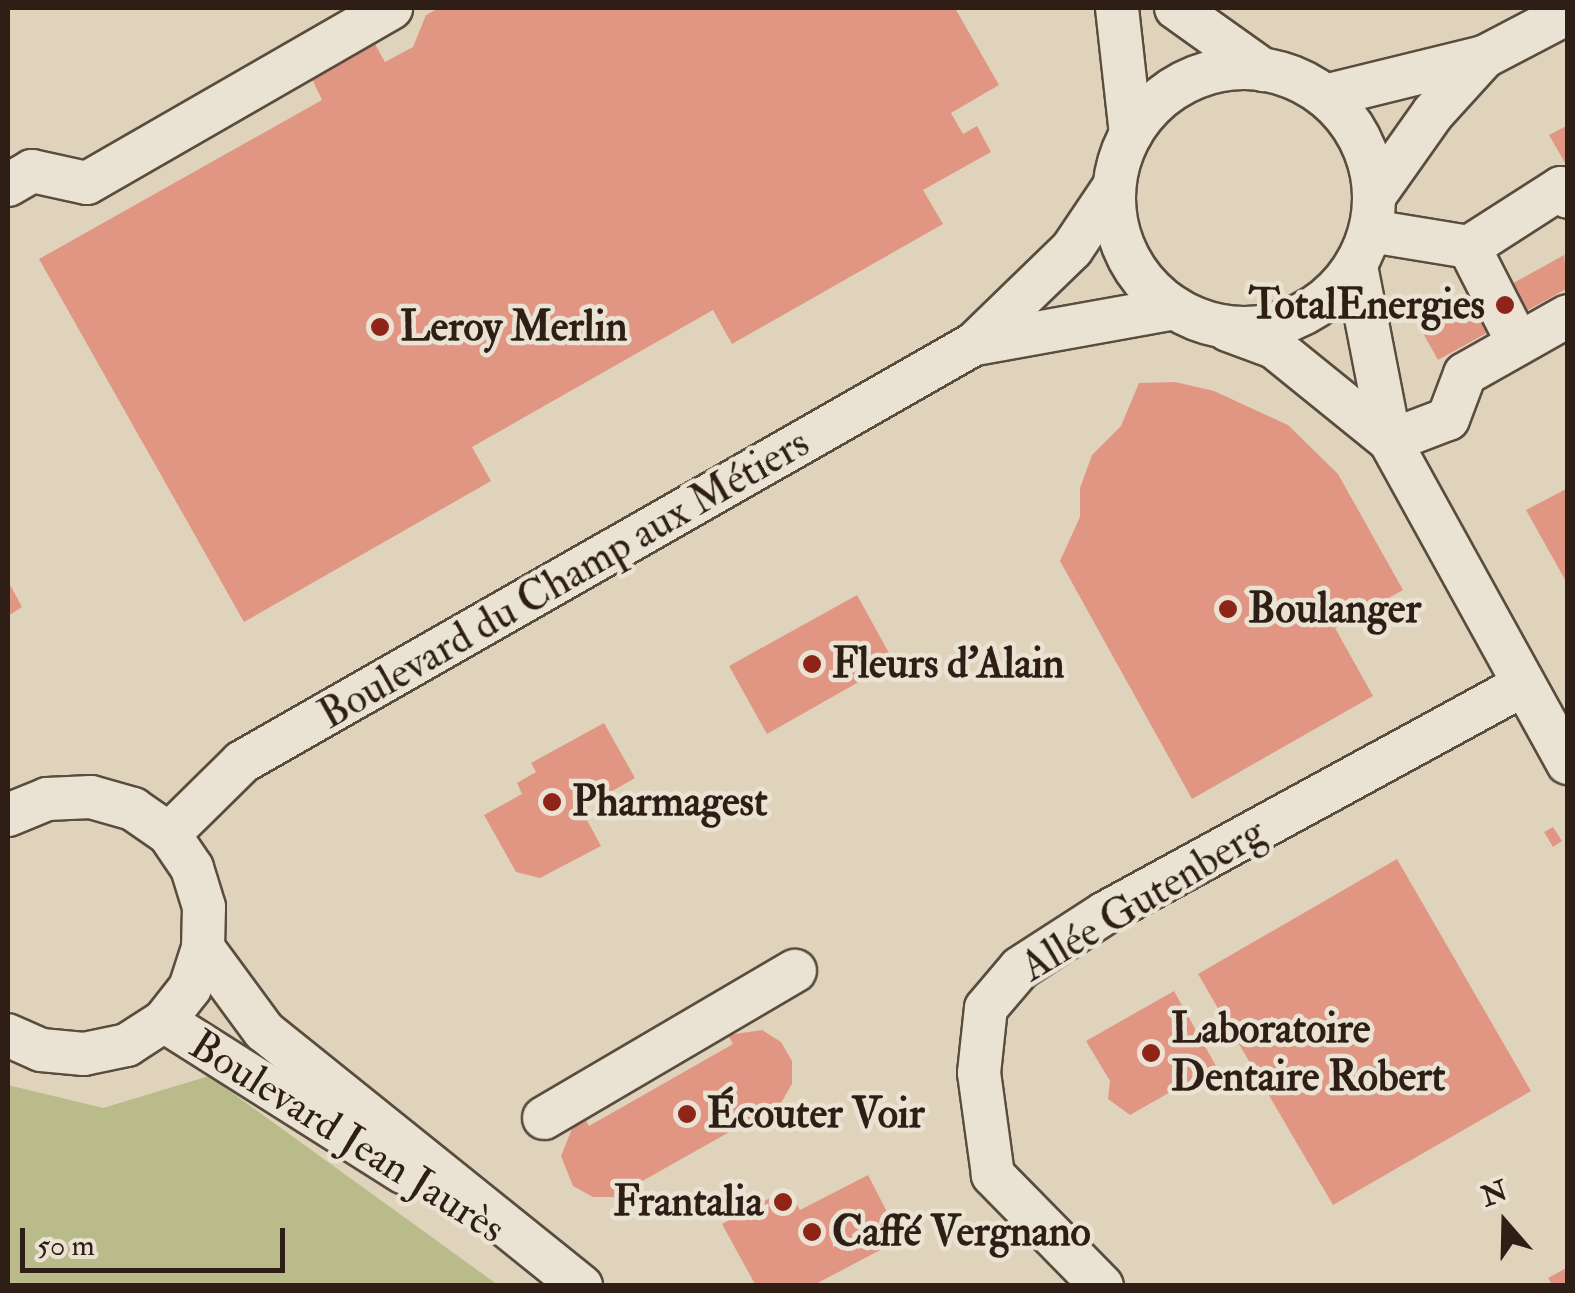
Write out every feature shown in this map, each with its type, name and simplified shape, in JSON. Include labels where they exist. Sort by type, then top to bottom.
[{"type":"street","points":[[8,185],[32,171],[86,183],[391,8]]},
{"type":"street","points":[[1116,8],[1131,134]]},
{"type":"street","points":[[1176,8],[1262,70]]},
{"type":"street","points":[[1325,96],[1484,57],[1564,22]]},
{"type":"street","points":[[1222,328],[1262,328],[1300,316],[1331,295],[1433,113],[1484,57]]},
{"type":"street","points":[[1390,442],[1354,126],[1325,96],[1288,75],[1262,70],[1203,74],[1166,93],[1131,134],[1113,188],[1115,226],[1128,261],[1152,292],[1174,308],[1274,346],[1390,442],[1568,763]]},
{"type":"street","name":"Boulevard du Champ aux Métiers","points":[[168,834],[242,762],[974,344],[1072,249],[1113,188]]},
{"type":"street","points":[[1367,230],[1468,247],[1561,188],[1568,197]]},
{"type":"street","points":[[1468,247],[1518,343]]},
{"type":"street","name":"Boulevard du Champ aux Métiers","points":[[974,344],[1174,308]]},
{"type":"street","points":[[1390,442],[1448,419],[1465,374],[1568,316]]},
{"type":"street","name":"Allée Gutenberg","points":[[1102,1286],[993,1175],[979,1072],[986,1008],[1020,968],[1105,914],[1523,685]]},
{"type":"street","points":[[8,816],[47,799],[90,796],[133,809],[168,834],[196,881],[204,907],[204,948],[190,988],[164,1020],[127,1045],[84,1054],[41,1050],[8,1034]]},
{"type":"street","name":"Boulevard Jean Jaurès","points":[[204,948],[264,1031],[581,1286]]},
{"type":"street","points":[[544,1118],[795,971]]},
{"type":"street","name":"Boulevard Jean Jaurès","points":[[164,1020],[581,1286]]},
{"type":"green space","points":[[209,1076],[498,1285],[8,1285],[8,1085],[103,1108]]},
{"type":"building","name":"Leroy Merlin","points":[[439,8],[955,8],[999,85],[951,113],[963,134],[977,126],[991,152],[923,190],[943,224],[732,344],[713,310],[472,447],[491,481],[244,622],[39,259],[322,100],[312,79],[343,61],[375,44],[385,62],[413,47],[426,15]]},
{"type":"building","points":[[1568,125],[1568,168],[1549,135]]},
{"type":"building","points":[[1564,255],[1568,288],[1438,360],[1423,333]]},
{"type":"building","name":"Boulanger","points":[[1175,382],[1214,391],[1288,425],[1338,474],[1403,590],[1335,628],[1373,696],[1192,799],[1060,561],[1080,517],[1080,488],[1092,455],[1121,426],[1139,383]]},
{"type":"building","points":[[1568,488],[1568,585],[1526,510]]},
{"type":"building","points":[[8,581],[22,607],[8,616]]},
{"type":"building","name":"Fleurs d'Alain","points":[[857,595],[894,662],[767,734],[729,666]]},
{"type":"building","name":"Pharmagest","points":[[604,723],[635,778],[581,809],[601,846],[540,878],[516,872],[484,815],[522,794],[517,783],[536,772],[531,763]]},
{"type":"building","points":[[1553,827],[1562,841],[1553,847],[1544,832]]},
{"type":"building","points":[[1397,859],[1531,1091],[1333,1205],[1198,974]]},
{"type":"building","name":"Laboratoire Dentaire Robert","points":[[1174,991],[1216,1066],[1130,1115],[1108,1099],[1110,1081],[1086,1041]]},
{"type":"building","name":"Écouter Voir","points":[[762,1030],[781,1042],[792,1061],[792,1084],[781,1103],[614,1197],[593,1197],[573,1186],[561,1156],[574,1124],[584,1117],[589,1126],[733,1044],[728,1035]]},
{"type":"building","name":"Caffé Vergnano","points":[[868,1175],[901,1239],[812,1286],[756,1286],[722,1224],[788,1188],[800,1210]]},
{"type":"building","points":[[1568,1267],[1568,1286],[1553,1286],[1548,1278]]},
{"type":"place","name":"TotalEnergies","points":[[1505,305]]},
{"type":"place","name":"Leroy Merlin","points":[[380,327]]},
{"type":"place","name":"Boulanger","points":[[1228,609]]},
{"type":"place","name":"Fleurs d'Alain","points":[[812,664]]},
{"type":"place","name":"Pharmagest","points":[[552,802]]},
{"type":"place","name":"Laboratoire Dentaire Robert","points":[[1151,1053]]},
{"type":"place","name":"Écouter Voir","points":[[687,1114]]},
{"type":"place","name":"Frantalia","points":[[783,1202]]},
{"type":"place","name":"Caffé Vergnano","points":[[812,1232]]}]
